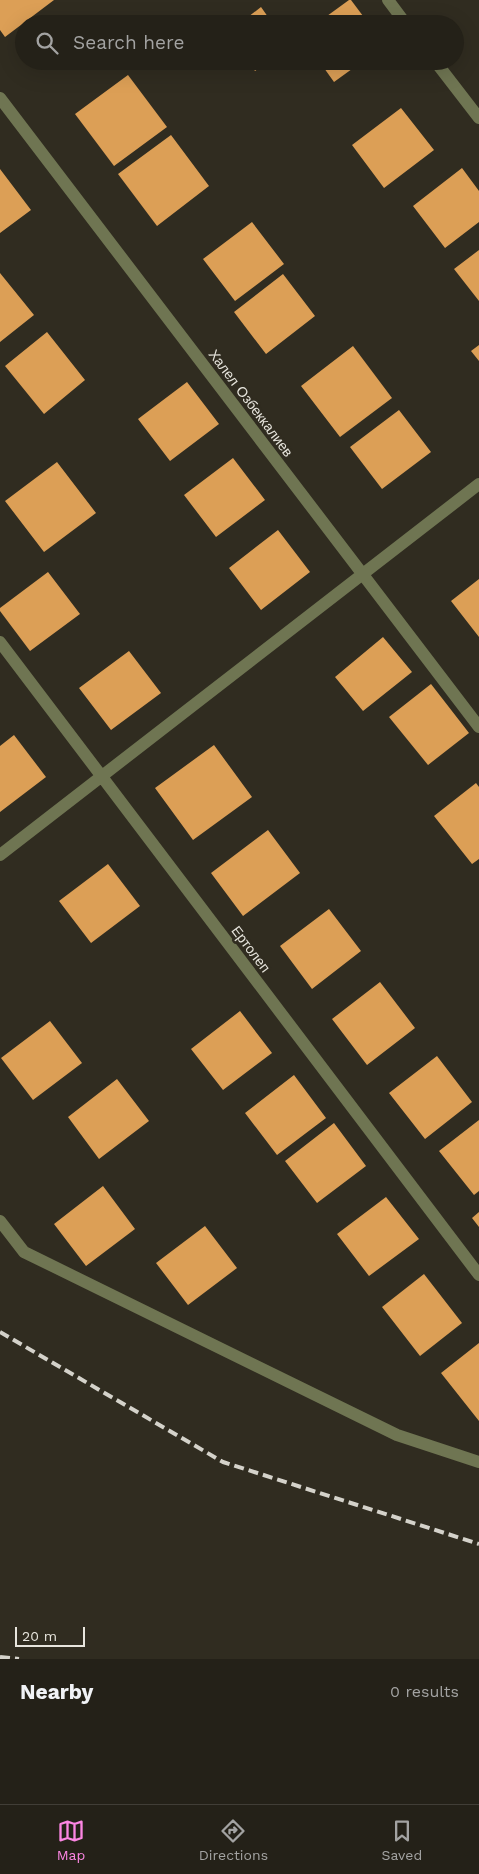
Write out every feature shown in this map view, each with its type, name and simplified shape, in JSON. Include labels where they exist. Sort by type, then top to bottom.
[{"type":"street","points":[[388,0],[399,15]]},
{"type":"street","points":[[442,70],[479,118]]},
{"type":"street","name":"Халел Озбеккалиев","points":[[0,98],[479,727]]},
{"type":"street","points":[[0,855],[479,484]]},
{"type":"street","name":"Ертолеп","points":[[0,642],[479,1275]]},
{"type":"street","points":[[0,1222],[24,1252],[397,1435],[479,1462]]},
{"type":"building","points":[[0,0],[54,0],[34,15],[15,15],[15,29],[5,37],[0,30]]},
{"type":"building","points":[[351,0],[362,15],[328,15]]},
{"type":"building","points":[[261,7],[267,15],[251,15]]},
{"type":"building","points":[[325,70],[351,70],[334,82]]},
{"type":"building","points":[[128,75],[167,127],[114,166],[75,114]]},
{"type":"building","points":[[401,108],[434,150],[384,188],[352,145]]},
{"type":"building","points":[[171,135],[209,186],[157,226],[118,174]]},
{"type":"building","points":[[462,168],[479,191],[479,222],[445,248],[413,206]]},
{"type":"building","points":[[0,169],[31,210],[0,233]]},
{"type":"building","points":[[252,222],[284,264],[235,301],[203,259]]},
{"type":"building","points":[[479,250],[479,301],[454,269]]},
{"type":"building","points":[[0,273],[34,315],[0,342]]},
{"type":"building","points":[[283,274],[315,316],[266,354],[234,312]]},
{"type":"building","points":[[47,332],[85,380],[44,414],[5,366]]},
{"type":"building","points":[[479,345],[479,361],[471,351]]},
{"type":"building","points":[[353,346],[392,398],[340,437],[301,386]]},
{"type":"building","points":[[187,382],[219,424],[170,461],[138,419]]},
{"type":"building","points":[[399,410],[431,452],[382,489],[350,447]]},
{"type":"building","points":[[233,458],[265,500],[216,537],[184,495]]},
{"type":"building","points":[[57,462],[96,513],[44,552],[5,501]]},
{"type":"building","points":[[278,530],[310,572],[261,610],[229,568]]},
{"type":"building","points":[[48,572],[80,614],[30,651],[0,611],[0,608]]},
{"type":"building","points":[[479,579],[479,637],[451,601]]},
{"type":"building","points":[[383,637],[412,672],[363,711],[335,677]]},
{"type":"building","points":[[129,651],[161,693],[111,730],[79,688]]},
{"type":"building","points":[[431,684],[469,733],[428,765],[389,717]]},
{"type":"building","points":[[14,735],[46,777],[0,812],[0,746]]},
{"type":"building","points":[[214,745],[252,797],[193,840],[155,788]]},
{"type":"building","points":[[476,783],[479,787],[479,859],[472,864],[434,816]]},
{"type":"building","points":[[268,830],[300,873],[243,916],[211,873]]},
{"type":"building","points":[[108,864],[140,906],[91,943],[59,901]]},
{"type":"building","points":[[329,909],[361,951],[312,989],[280,946]]},
{"type":"building","points":[[380,982],[415,1028],[367,1065],[332,1019]]},
{"type":"building","points":[[240,1011],[272,1053],[223,1090],[191,1049]]},
{"type":"building","points":[[50,1021],[82,1063],[33,1100],[1,1058]]},
{"type":"building","points":[[437,1056],[472,1102],[425,1139],[389,1093]]},
{"type":"building","points":[[294,1075],[326,1118],[277,1155],[245,1113]]},
{"type":"building","points":[[117,1079],[149,1121],[99,1159],[68,1117]]},
{"type":"building","points":[[479,1120],[479,1191],[474,1195],[439,1151]]},
{"type":"building","points":[[334,1123],[366,1166],[317,1203],[285,1161]]},
{"type":"building","points":[[103,1186],[135,1229],[86,1266],[54,1224]]},
{"type":"building","points":[[386,1197],[419,1239],[369,1276],[337,1234]]},
{"type":"building","points":[[479,1212],[479,1227],[472,1218]]},
{"type":"building","points":[[205,1226],[237,1268],[188,1305],[156,1263]]},
{"type":"building","points":[[424,1274],[462,1323],[420,1356],[382,1307]]},
{"type":"building","points":[[479,1343],[479,1421],[441,1373]]},
{"type":"railway","points":[[0,1332],[223,1462],[479,1544]]},
{"type":"railway","points":[[0,1657],[19,1659]]}]
